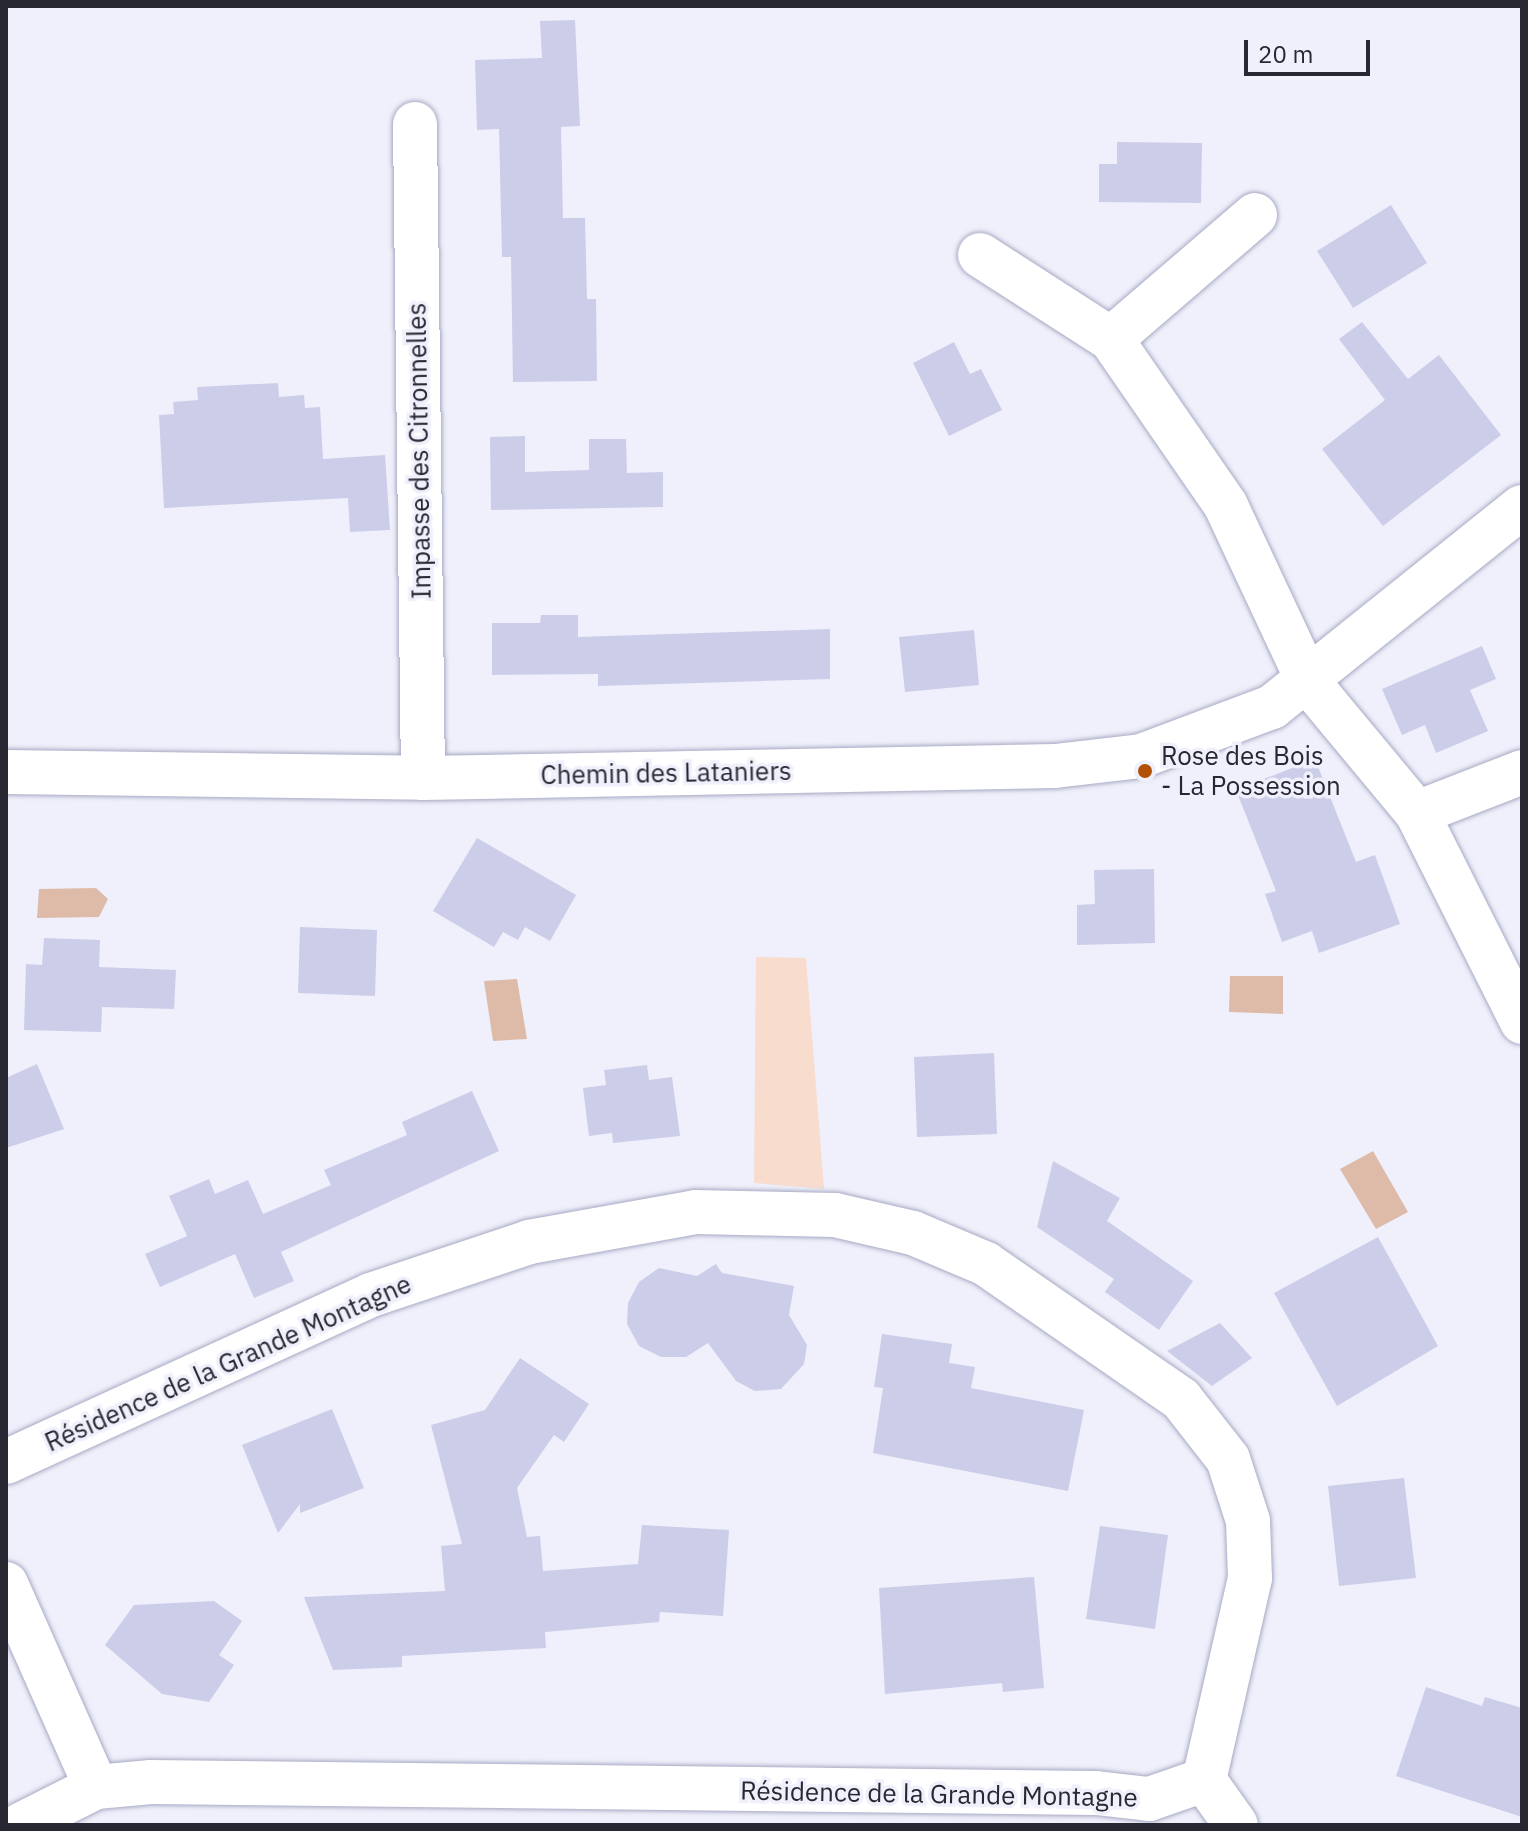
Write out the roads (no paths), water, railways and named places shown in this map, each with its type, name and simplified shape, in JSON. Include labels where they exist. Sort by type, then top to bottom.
[{"type":"street","name":"Impasse des Citronnelles","points":[[415,124],[423,778]]},
{"type":"street","points":[[1111,339],[1255,215]]},
{"type":"street","points":[[980,255],[1111,339],[1226,506],[1309,683],[1417,813],[1522,1022]]},
{"type":"street","name":"Chemin des Lataniers","points":[[6,772],[423,778],[1055,766],[1141,756],[1225,728],[1309,683],[1522,507]]},
{"type":"street","points":[[1417,813],[1522,772]]},
{"type":"street","name":"Résidence de la Grande Montagne","points":[[6,1462],[371,1295],[529,1242],[695,1212],[835,1215],[913,1233],[986,1264],[1181,1399],[1228,1459],[1248,1521],[1250,1578],[1204,1780],[1149,1799],[1096,1793],[214,1783],[96,1787],[20,1825]]},
{"type":"street","points":[[6,1584],[96,1787]]},
{"type":"street","points":[[1204,1780],[1236,1825]]},
{"type":"place","name":"Rose des Bois - La Possession","points":[[1145,771]]}]
